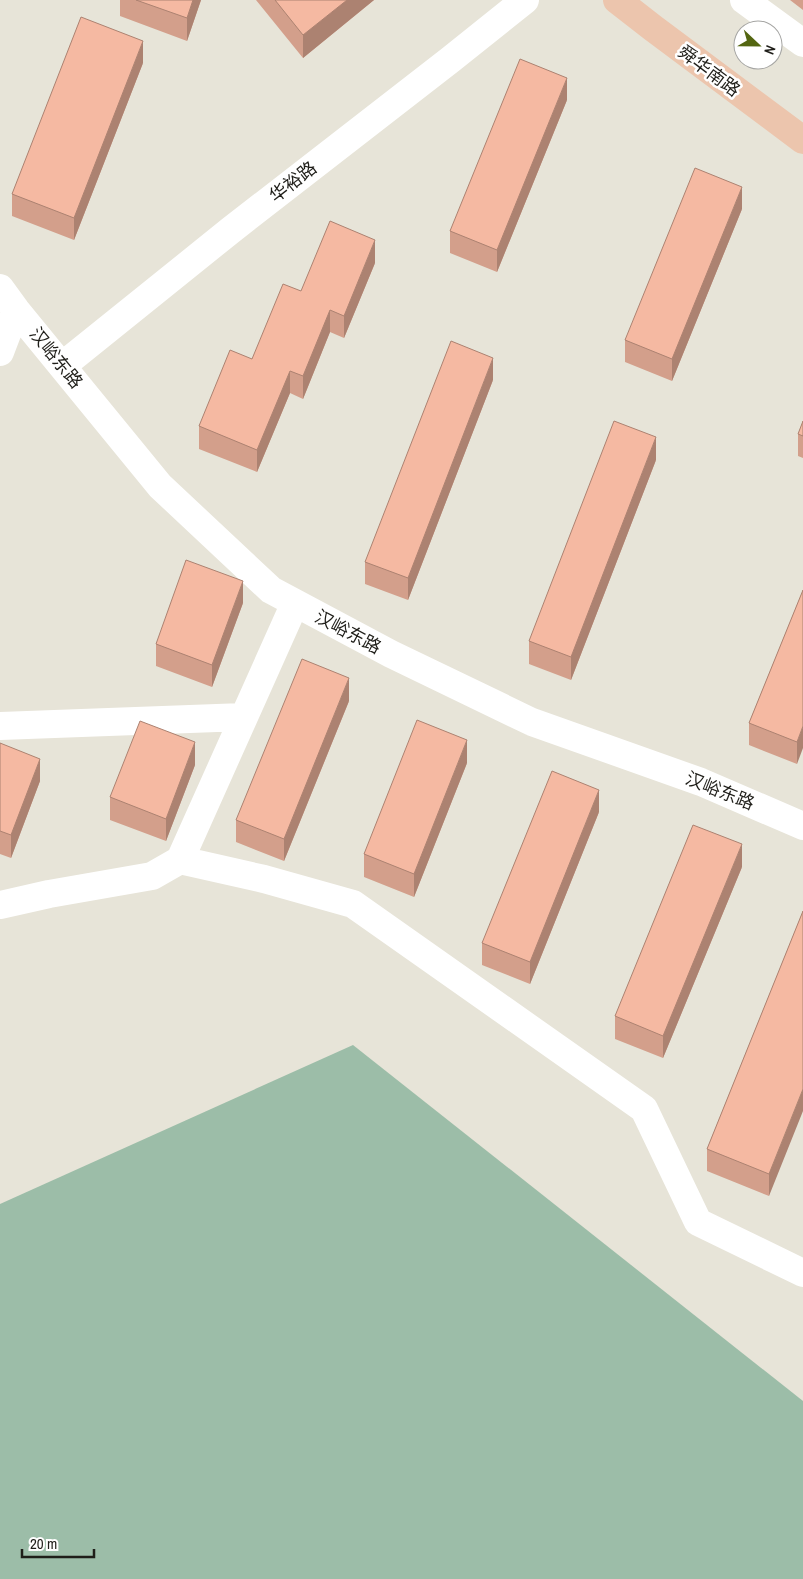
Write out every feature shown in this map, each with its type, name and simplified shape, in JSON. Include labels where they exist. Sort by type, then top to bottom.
[{"type":"main road","name":"舜华南路","points":[[617,0],[803,140]]},
{"type":"street","name":"华裕路","points":[[62,366],[238,224],[525,0]]},
{"type":"street","points":[[744,0],[803,43]]},
{"type":"street","name":"汉峪东路","points":[[0,288],[160,486],[271,590],[391,654],[532,722],[701,782],[803,826]]},
{"type":"street","points":[[0,352],[16,310]]},
{"type":"street","points":[[0,905],[49,894],[152,876],[180,860],[295,603]]},
{"type":"street","points":[[0,726],[244,717]]},
{"type":"street","points":[[180,860],[264,879],[353,904],[644,1109],[698,1222],[803,1273]]},
{"type":"green space","points":[[353,1045],[803,1401],[803,1579],[0,1579],[0,1204]]},
{"type":"building","points":[[136,0],[193,0],[187,18]]},
{"type":"building","points":[[275,0],[347,0],[303,35]]},
{"type":"building","points":[[81,17],[143,41],[74,218],[12,194]]},
{"type":"building","points":[[520,59],[567,78],[497,250],[450,231]]},
{"type":"building","points":[[695,168],[742,187],[672,359],[625,340]]},
{"type":"building","points":[[330,221],[375,240],[344,316],[330,310],[303,376],[290,371],[257,450],[199,426],[230,350],[252,359],[283,284],[301,291]]},
{"type":"building","points":[[451,341],[493,358],[408,578],[365,562]]},
{"type":"building","points":[[614,421],[656,437],[571,657],[529,641]]},
{"type":"building","points":[[803,421],[803,436],[798,434]]},
{"type":"building","points":[[186,560],[243,581],[212,665],[156,644]]},
{"type":"building","points":[[803,590],[803,726],[797,742],[749,723]]},
{"type":"building","points":[[302,659],[349,678],[284,839],[236,820]]},
{"type":"building","points":[[417,720],[467,740],[414,874],[364,854]]},
{"type":"building","points":[[140,721],[195,742],[166,819],[110,797]]},
{"type":"building","points":[[0,743],[40,759],[11,835],[0,831]]},
{"type":"building","points":[[552,771],[599,790],[530,962],[482,943]]},
{"type":"building","points":[[693,825],[742,844],[663,1036],[615,1016]]},
{"type":"building","points":[[803,911],[803,1089],[769,1174],[707,1149]]}]
